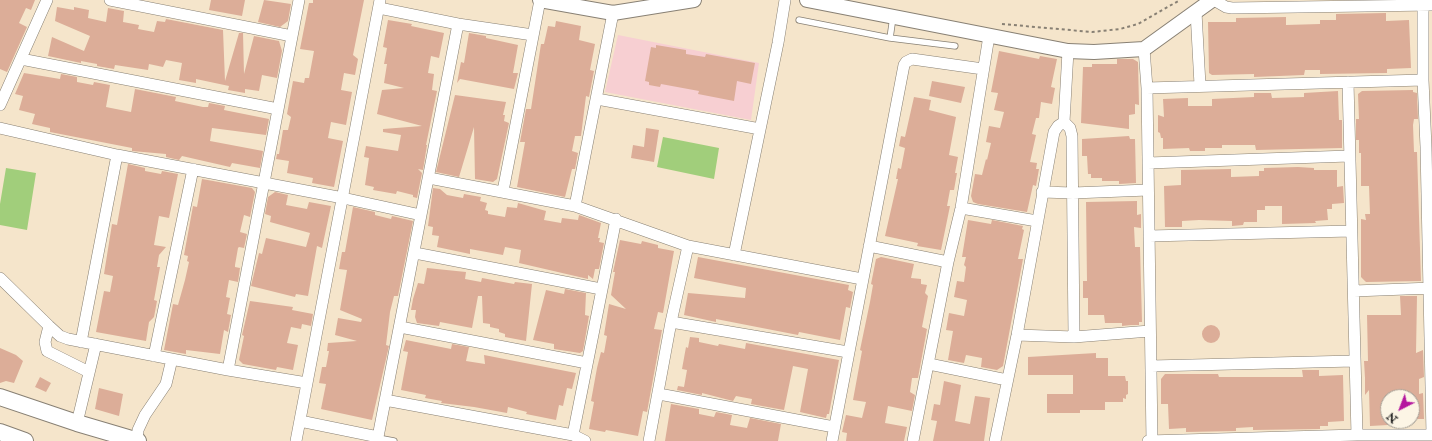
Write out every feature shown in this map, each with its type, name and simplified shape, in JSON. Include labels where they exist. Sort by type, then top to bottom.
[{"type":"main road","points":[[0,397],[77,423],[137,441]]},
{"type":"main road","points":[[0,432],[25,441]]},
{"type":"street","points":[[0,105],[47,0]]},
{"type":"street","points":[[110,0],[292,36]]},
{"type":"street","points":[[228,370],[299,0]]},
{"type":"street","points":[[503,191],[540,0],[613,13],[694,0]]},
{"type":"street","points":[[734,255],[778,43],[785,0]]},
{"type":"street","points":[[807,0],[1068,51],[1094,52],[1144,49],[1213,0],[1226,7],[1232,8],[1368,3],[1427,5],[1423,80],[1429,147],[1432,435],[1356,435],[1249,440],[1148,441]]},
{"type":"street","points":[[296,441],[380,4],[458,24],[533,35]]},
{"type":"street","points":[[1196,12],[1200,85]]},
{"type":"street","points":[[575,206],[613,13]]},
{"type":"street","points":[[300,421],[378,439],[458,24]]},
{"type":"street","points":[[913,441],[948,262],[961,208],[989,36]]},
{"type":"street","points":[[1144,49],[1147,88],[1152,441]]},
{"type":"street","points":[[1068,51],[1064,122],[1070,128],[1072,136],[1074,336]]},
{"type":"street","points":[[21,59],[278,109]]},
{"type":"street","points":[[832,441],[902,71],[906,62],[912,59],[983,69]]},
{"type":"street","points":[[1147,88],[1200,85],[1423,80]]},
{"type":"street","points":[[1348,82],[1351,231],[1354,291],[1356,435]]},
{"type":"street","points":[[597,99],[760,129]]},
{"type":"street","points":[[995,441],[1054,132],[1058,126],[1064,122]]},
{"type":"street","points":[[0,128],[117,155],[343,198],[421,215]]},
{"type":"street","points":[[81,342],[117,155]]},
{"type":"street","points":[[1148,163],[1349,156]]},
{"type":"street","points":[[154,356],[193,169]]},
{"type":"street","points":[[429,178],[575,206],[616,219],[688,246],[862,279]]},
{"type":"street","points":[[1042,192],[1073,193],[1148,190]]},
{"type":"street","points":[[961,208],[1037,221]]},
{"type":"street","points":[[573,435],[616,219]]},
{"type":"street","points":[[1150,236],[1351,231]]},
{"type":"street","points":[[649,441],[659,394],[671,322],[688,246]]},
{"type":"street","points":[[869,246],[948,262]]},
{"type":"street","points":[[414,253],[601,289]]},
{"type":"street","points":[[0,278],[60,336],[81,342],[154,356],[307,383]]},
{"type":"street","points":[[1354,291],[1430,288]]},
{"type":"street","points":[[671,322],[848,352]]},
{"type":"street","points":[[49,326],[44,342],[47,351],[89,372]]},
{"type":"street","points":[[400,327],[587,363]]},
{"type":"street","points":[[1016,335],[1074,336],[1150,331]]},
{"type":"street","points":[[77,423],[96,344]]},
{"type":"street","points":[[137,441],[138,430],[145,415],[166,384],[172,359]]},
{"type":"street","points":[[1151,366],[1354,361]]},
{"type":"street","points":[[929,364],[1007,380]]},
{"type":"street","points":[[659,394],[834,427]]},
{"type":"street","points":[[385,400],[573,435],[585,441]]},
{"type":"lane","points":[[890,38],[893,17]]},
{"type":"lane","points":[[799,20],[890,38],[955,46]]},
{"type":"lane","points":[[378,439],[394,441]]},
{"type":"path","points":[[995,23],[1092,32],[1120,29],[1138,24],[1180,0]]},
{"type":"shaded area","points":[[618,35],[759,63],[751,120],[605,92]]},
{"type":"green space","points":[[663,137],[719,148],[714,179],[657,167]]},
{"type":"green space","points":[[6,168],[36,173],[27,230],[0,225],[0,204]]},
{"type":"building","points":[[0,0],[35,0],[31,10],[26,8],[19,23],[27,27],[7,72],[0,69]]},
{"type":"building","points":[[211,0],[245,0],[242,16],[209,10]]},
{"type":"building","points":[[264,0],[291,4],[288,21],[280,27],[258,22]]},
{"type":"building","points":[[313,0],[364,0],[353,55],[358,59],[355,75],[344,73],[341,90],[352,92],[346,125],[331,122],[328,138],[343,141],[334,187],[312,183],[313,178],[287,173],[289,161],[276,159],[277,154],[279,154],[283,130],[288,130],[291,117],[287,114],[293,81],[304,83],[305,78],[309,78],[314,51],[300,49],[309,3],[313,3]]},
{"type":"building","points":[[57,7],[74,10],[74,7],[89,10],[88,18],[106,22],[108,8],[124,11],[123,22],[139,25],[138,29],[154,32],[157,21],[165,22],[166,19],[223,30],[225,81],[239,33],[243,33],[244,74],[254,36],[279,41],[282,51],[277,78],[262,75],[259,91],[245,89],[245,93],[228,90],[229,86],[196,79],[196,83],[179,80],[182,63],[166,60],[163,67],[149,64],[148,70],[115,65],[114,69],[97,66],[97,64],[81,61],[81,63],[48,56],[52,37],[84,51],[90,36],[55,21]]},
{"type":"building","points":[[1386,13],[1386,21],[1409,20],[1411,68],[1387,69],[1387,73],[1320,74],[1320,70],[1305,70],[1304,75],[1254,77],[1254,74],[1212,75],[1209,73],[1208,22],[1236,22],[1236,18],[1286,17],[1286,25],[1320,24],[1320,20],[1336,20],[1336,14]]},
{"type":"building","points":[[388,20],[412,24],[411,26],[444,33],[439,58],[431,56],[428,73],[434,74],[432,90],[437,91],[426,145],[423,170],[418,169],[422,173],[417,198],[413,197],[413,195],[397,191],[396,194],[373,190],[374,187],[365,185],[369,158],[364,157],[366,146],[398,151],[401,135],[383,132],[383,129],[422,126],[377,114],[382,90],[404,88],[384,83],[387,64],[384,64],[387,48],[383,47]]},
{"type":"building","points":[[556,21],[581,26],[579,40],[595,44],[590,70],[594,71],[589,97],[586,96],[581,136],[575,136],[572,151],[578,153],[575,169],[572,169],[565,197],[517,187],[525,142],[520,142],[526,109],[531,109],[541,44],[544,44],[548,26],[555,27]]},
{"type":"building","points":[[469,33],[518,45],[513,73],[518,73],[514,89],[460,79],[457,83],[461,62],[464,63]]},
{"type":"building","points":[[656,45],[686,50],[686,54],[705,57],[706,54],[755,63],[751,84],[737,81],[734,101],[698,94],[699,91],[661,84],[660,87],[649,85],[649,82],[645,81],[651,47],[656,48]]},
{"type":"building","points":[[999,51],[1039,59],[1040,56],[1057,59],[1051,87],[1055,88],[1052,104],[1041,102],[1039,118],[1036,118],[1032,134],[1036,135],[1030,162],[1037,163],[1036,169],[1039,169],[1036,186],[1033,185],[1027,212],[978,204],[973,202],[971,196],[975,174],[982,175],[986,159],[987,160],[991,143],[986,142],[989,126],[1000,128],[1004,112],[994,110],[998,93],[991,92]]},
{"type":"building","points":[[1117,59],[1133,59],[1138,62],[1139,105],[1135,104],[1135,114],[1129,115],[1129,129],[1081,123],[1083,67],[1092,67],[1092,64],[1117,64]]},
{"type":"building","points":[[24,73],[60,79],[61,74],[77,77],[77,82],[93,85],[94,82],[110,85],[106,107],[131,112],[135,89],[176,97],[175,101],[203,107],[208,107],[209,103],[225,106],[224,110],[269,119],[266,135],[212,128],[210,141],[263,151],[260,168],[232,163],[230,167],[182,156],[179,160],[166,157],[166,154],[132,151],[132,148],[50,132],[50,128],[32,124],[35,114],[19,110],[23,96],[15,94]]},
{"type":"building","points":[[932,81],[965,87],[961,103],[929,96]]},
{"type":"building","points":[[1413,90],[1413,92],[1417,93],[1418,119],[1414,119],[1413,125],[1414,152],[1417,152],[1421,281],[1366,282],[1361,277],[1361,219],[1366,220],[1365,214],[1370,214],[1369,186],[1361,186],[1361,153],[1359,153],[1359,140],[1356,140],[1356,119],[1359,119],[1358,94],[1362,91]]},
{"type":"building","points":[[1338,91],[1339,120],[1342,120],[1342,148],[1256,150],[1255,145],[1222,145],[1222,148],[1205,148],[1205,151],[1190,151],[1189,148],[1163,149],[1163,138],[1161,138],[1160,133],[1158,132],[1158,115],[1164,117],[1163,99],[1188,98],[1188,106],[1212,106],[1212,99],[1254,97],[1254,93],[1271,93],[1272,98],[1304,97],[1304,93]]},
{"type":"building","points":[[455,95],[506,102],[503,115],[505,115],[504,121],[509,123],[497,179],[493,182],[475,179],[474,127],[459,177],[436,172]]},
{"type":"building","points":[[914,97],[931,100],[929,110],[956,117],[949,155],[958,157],[955,173],[957,173],[954,190],[950,190],[947,206],[950,206],[941,250],[917,246],[918,243],[885,236],[898,179],[896,179],[898,168],[901,169],[905,148],[899,146],[901,136],[905,137]]},
{"type":"building","points":[[646,128],[659,130],[654,162],[631,158],[633,145],[644,147]]},
{"type":"building","points":[[1129,136],[1130,139],[1135,139],[1136,183],[1119,184],[1119,181],[1102,181],[1102,178],[1091,178],[1091,174],[1088,174],[1087,156],[1082,156],[1082,139]]},
{"type":"building","points":[[128,164],[145,168],[145,171],[161,174],[162,171],[178,174],[169,218],[159,216],[154,245],[166,247],[159,255],[157,267],[160,267],[154,300],[157,301],[154,317],[149,322],[146,341],[96,332],[104,291],[110,292],[113,276],[104,274],[112,224],[117,225]]},
{"type":"building","points":[[1264,168],[1314,168],[1314,170],[1337,170],[1337,187],[1343,186],[1344,203],[1332,204],[1332,209],[1327,209],[1328,220],[1315,221],[1316,223],[1282,224],[1282,206],[1265,206],[1265,210],[1257,210],[1257,222],[1244,222],[1243,225],[1232,226],[1232,221],[1199,220],[1182,221],[1182,227],[1165,227],[1164,186],[1181,185],[1181,170],[1231,169],[1231,177],[1259,176],[1259,171],[1264,171]]},
{"type":"building","points":[[202,179],[252,188],[255,192],[250,217],[244,215],[240,232],[247,234],[244,248],[238,248],[235,267],[240,268],[238,282],[229,280],[226,297],[230,298],[227,314],[231,315],[228,332],[224,330],[220,354],[186,350],[186,354],[164,350],[173,304],[178,305],[189,262],[187,261],[188,256],[184,255],[193,206],[197,207]]},
{"type":"building","points":[[433,188],[440,189],[447,195],[463,198],[464,194],[481,197],[480,201],[487,203],[485,210],[488,211],[488,214],[505,217],[507,207],[517,208],[518,203],[546,211],[544,220],[561,223],[562,218],[578,220],[579,215],[601,223],[598,238],[600,238],[599,242],[604,243],[599,269],[595,269],[593,279],[588,275],[588,279],[519,263],[521,250],[505,247],[503,255],[470,249],[470,254],[437,247],[439,236],[432,235],[433,227],[428,226]]},
{"type":"building","points":[[275,192],[288,195],[286,205],[307,209],[309,202],[331,206],[322,248],[317,246],[308,296],[296,294],[295,297],[251,286],[259,253],[262,254],[266,238],[306,247],[310,233],[270,222],[271,216],[265,214],[268,197]]},
{"type":"building","points":[[1137,201],[1137,215],[1141,214],[1141,228],[1134,227],[1135,247],[1140,247],[1142,322],[1139,322],[1139,325],[1122,326],[1122,323],[1105,323],[1104,315],[1088,315],[1088,298],[1083,298],[1083,281],[1087,281],[1086,202]]},
{"type":"building","points":[[353,207],[375,212],[375,215],[391,219],[392,216],[413,221],[398,296],[394,296],[390,312],[386,345],[389,346],[372,420],[321,409],[326,384],[319,383],[322,367],[326,367],[329,351],[327,351],[328,343],[357,341],[335,335],[338,318],[361,322],[362,319],[340,310],[347,270],[339,269],[342,252],[345,252]]},
{"type":"building","points":[[968,220],[991,224],[992,220],[1023,226],[1022,229],[1024,230],[1018,259],[1023,259],[1003,366],[997,370],[981,367],[982,358],[966,355],[964,363],[948,360],[953,331],[946,330],[949,313],[964,316],[967,300],[954,297],[957,281],[964,282],[966,267],[964,265],[966,257],[962,257]]},
{"type":"building","points":[[620,240],[641,244],[642,241],[658,245],[658,248],[674,251],[663,313],[658,312],[654,329],[662,330],[647,412],[643,411],[638,436],[606,430],[605,432],[589,429],[594,402],[591,401],[597,368],[601,352],[604,353],[607,336],[604,335],[609,304],[626,309],[611,295],[615,272],[613,272]]},
{"type":"building","points":[[698,257],[849,285],[848,290],[853,292],[850,308],[846,307],[840,340],[799,332],[798,335],[716,319],[716,322],[684,315],[688,293],[745,298],[746,288],[694,278]]},
{"type":"building","points":[[881,257],[914,264],[911,278],[921,279],[921,284],[927,285],[925,293],[928,296],[922,327],[927,329],[918,378],[912,378],[910,392],[915,395],[912,411],[888,406],[885,423],[907,427],[904,441],[846,441],[847,433],[842,432],[846,415],[862,418],[866,402],[853,400],[862,351],[860,350],[873,285],[871,284],[876,259]]},
{"type":"building","points":[[427,268],[466,272],[465,279],[481,282],[482,278],[514,284],[515,282],[532,284],[526,341],[505,337],[505,334],[499,332],[499,329],[490,327],[490,324],[483,323],[482,296],[478,296],[472,328],[440,322],[439,326],[417,323],[415,317],[416,310],[411,310],[413,299],[418,283],[424,284]]},
{"type":"building","points":[[565,289],[586,293],[585,315],[589,316],[583,351],[580,353],[554,349],[554,344],[533,340],[546,290],[564,294]]},
{"type":"building","points":[[1400,296],[1417,296],[1416,353],[1423,350],[1424,377],[1419,379],[1419,389],[1380,389],[1380,425],[1370,426],[1369,390],[1365,395],[1364,361],[1368,361],[1367,315],[1401,315]]},
{"type":"building","points":[[250,301],[293,307],[292,310],[313,314],[311,326],[302,324],[301,329],[291,327],[287,343],[298,345],[293,370],[277,367],[276,370],[243,364],[239,360],[244,336],[242,335]]},
{"type":"building","points":[[1211,325],[1217,328],[1220,334],[1217,340],[1211,343],[1205,340],[1202,334],[1205,328]]},
{"type":"building","points":[[690,337],[699,338],[699,342],[718,346],[719,344],[745,349],[746,343],[839,360],[829,414],[827,414],[826,418],[800,412],[808,369],[793,366],[784,410],[751,404],[752,399],[736,396],[733,401],[702,393],[702,395],[677,390],[678,386],[684,387],[687,370],[682,369],[686,347],[688,348]]},
{"type":"building","points":[[406,340],[451,349],[452,344],[469,347],[466,361],[485,364],[484,355],[576,373],[572,389],[567,388],[563,406],[559,405],[556,420],[526,414],[527,412],[508,407],[507,413],[441,403],[442,401],[425,398],[426,395],[401,390],[408,352],[403,351]]},
{"type":"building","points":[[0,348],[16,355],[23,361],[14,383],[6,381],[0,383]]},
{"type":"building","points":[[1096,353],[1096,358],[1108,358],[1108,376],[1125,376],[1126,381],[1128,381],[1128,394],[1126,395],[1126,399],[1123,398],[1123,402],[1105,402],[1105,410],[1080,410],[1080,413],[1047,413],[1047,394],[1073,394],[1073,375],[1028,375],[1028,357]]},
{"type":"building","points":[[1302,370],[1319,370],[1319,376],[1343,375],[1344,421],[1328,422],[1328,426],[1320,426],[1320,429],[1253,430],[1253,427],[1236,428],[1236,431],[1186,432],[1186,428],[1169,429],[1168,404],[1161,404],[1161,379],[1165,374],[1218,374],[1219,377],[1303,377]]},
{"type":"building","points":[[40,377],[51,383],[46,392],[35,387]]},
{"type":"building","points":[[944,381],[961,385],[955,421],[970,424],[975,396],[990,398],[984,441],[933,441],[937,421],[931,420],[934,404],[940,405]]},
{"type":"building","points":[[99,388],[123,394],[119,416],[95,409]]},
{"type":"building","points":[[1423,393],[1424,419],[1420,419],[1420,394]]},
{"type":"building","points":[[671,404],[699,409],[699,414],[714,417],[716,412],[732,415],[730,425],[747,428],[750,418],[781,424],[778,441],[665,441]]}]
